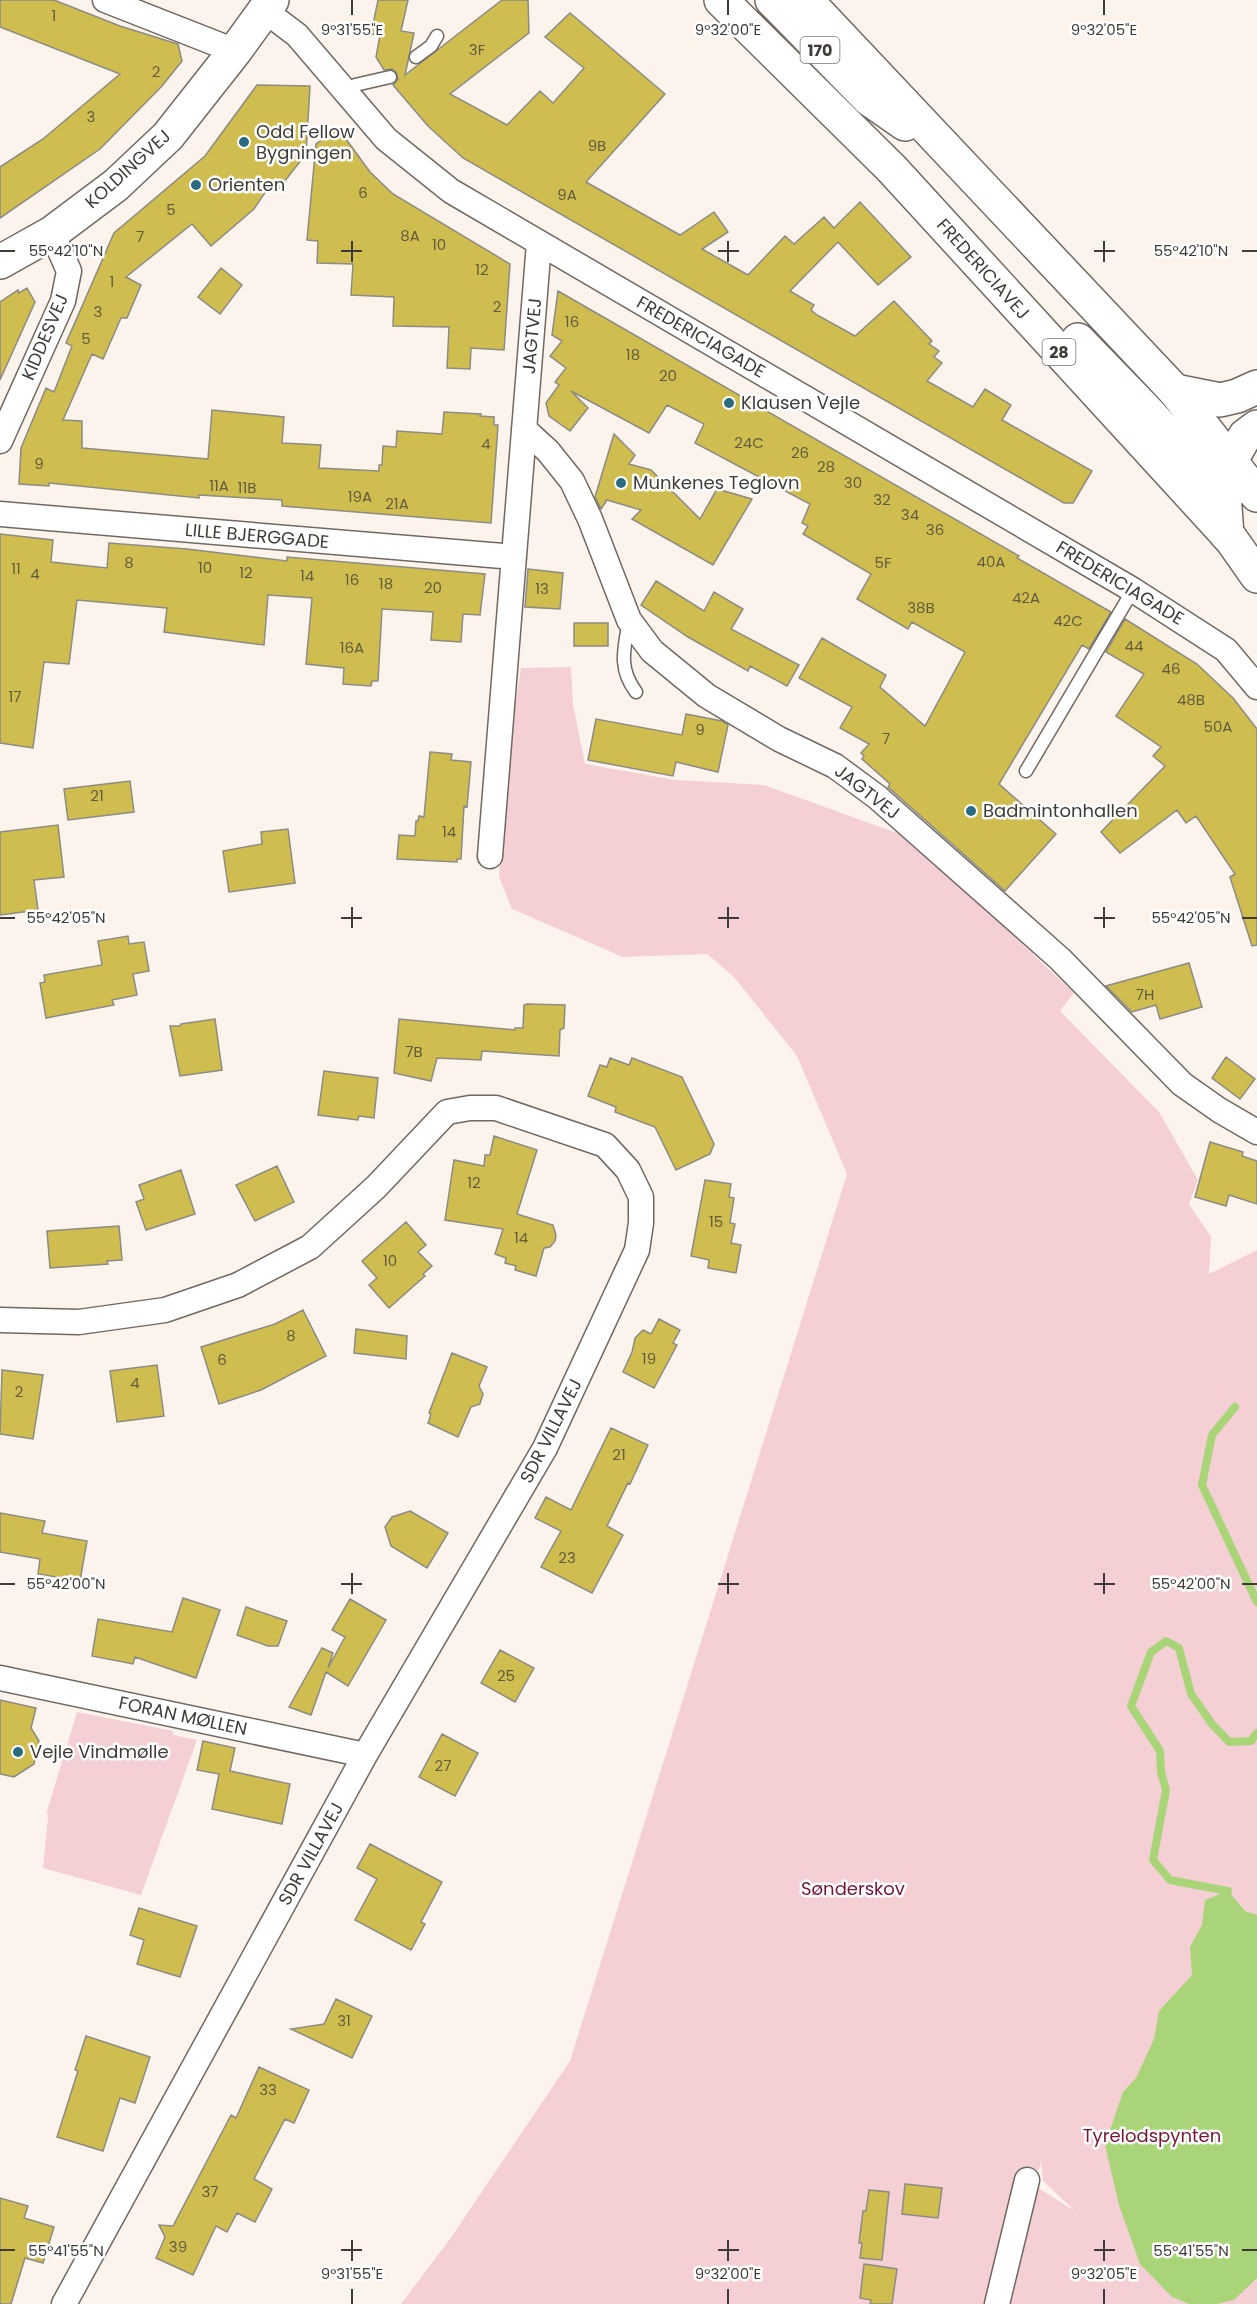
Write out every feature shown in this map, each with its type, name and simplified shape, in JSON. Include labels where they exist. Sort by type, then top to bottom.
[{"type":"main road","name":"FREDERICIAVEJ","points":[[722,0],[892,169],[1227,535],[1257,576]]},
{"type":"main road","name":"170","points":[[772,0],[869,99],[956,158]]},
{"type":"main road","points":[[806,0],[1175,391],[1244,482]]},
{"type":"main road","name":"KOLDINGVEJ","points":[[0,262],[52,233],[116,185],[168,136],[235,51],[269,3]]},
{"type":"main road","points":[[892,169],[946,204],[1202,466],[1244,482]]},
{"type":"main road","points":[[1175,391],[1220,400],[1238,396],[1257,387]]},
{"type":"main road","points":[[1227,535],[1244,482],[1245,436],[1257,427]]},
{"type":"street","points":[[105,0],[235,51]]},
{"type":"street","name":"FREDERICIAGADE","points":[[269,3],[386,139],[451,191],[1133,590],[1226,650],[1257,687]]},
{"type":"street","name":"KIDDESVEJ","points":[[0,441],[63,301],[69,271],[52,233]]},
{"type":"street","name":"JAGTVEJ","points":[[490,856],[539,243]]},
{"type":"street","name":"JAGTVEJ","points":[[524,429],[548,451],[572,481],[590,519],[629,620],[652,651],[707,696],[779,740],[835,766],[877,797],[1060,959],[1182,1083],[1219,1110],[1257,1132]]},
{"type":"street","name":"LILLE BJERGGADE","points":[[0,514],[514,557]]},
{"type":"street","name":"SDR VILLAVEJ","points":[[0,1320],[90,1321],[165,1310],[238,1285],[310,1247],[376,1187],[447,1112],[470,1107],[496,1107],[605,1145],[628,1170],[641,1197],[641,1223],[637,1250],[545,1448],[365,1755],[64,2304]]},
{"type":"street","name":"FORAN MØLLEN","points":[[0,1678],[365,1755]]},
{"type":"street","points":[[997,2304],[1027,2180]]},
{"type":"lane","points":[[416,57],[431,46],[437,36]]},
{"type":"lane","points":[[346,92],[356,85],[390,77]]},
{"type":"lane","points":[[1026,771],[1133,590]]},
{"type":"lane","points":[[629,620],[623,649],[623,669],[628,682],[636,692]]},
{"type":"green space","name":"Sønderskov","points":[[571,667],[573,705],[585,764],[675,780],[764,785],[908,837],[1074,993],[1060,1011],[1159,1112],[1198,1180],[1189,1204],[1211,1237],[1209,1274],[1257,1250],[1257,2304],[401,2304],[450,2239],[570,2061],[847,1174],[797,1056],[734,977],[707,954],[623,957],[512,909],[499,877],[510,740],[521,668]],"holes":[[[1041,2160],[1043,2181],[1075,2211],[1027,2181],[1040,2168]]]},
{"type":"green space","points":[[77,1712],[173,1731],[173,1735],[197,1740],[141,1895],[43,1868],[47,1811]]},
{"type":"shaded area","points":[[1228,1891],[1245,1911],[1257,1915],[1257,2278],[1234,2300],[1217,2304],[1189,2304],[1172,2297],[1140,2264],[1119,2205],[1105,2145],[1123,2092],[1136,2078],[1154,2039],[1159,2011],[1192,1975],[1190,1947],[1202,1925],[1205,1900]]},
{"type":"building","points":[[0,0],[54,0],[120,26],[178,44],[182,61],[162,86],[100,149],[0,218],[0,167],[43,139],[120,74],[0,27]]},
{"type":"building","points":[[378,0],[408,0],[401,31],[414,33],[405,75],[502,0],[528,0],[529,33],[450,94],[507,125],[540,91],[553,103],[584,68],[545,37],[570,13],[665,94],[586,182],[680,235],[714,212],[728,232],[702,249],[748,275],[785,236],[794,244],[824,217],[834,228],[860,202],[911,257],[878,285],[838,242],[790,291],[814,305],[811,310],[817,315],[855,336],[894,301],[932,341],[929,344],[939,351],[934,357],[942,363],[927,381],[973,407],[985,389],[1011,405],[1002,420],[1092,471],[1073,503],[1064,503],[463,158],[428,126],[393,85],[398,79],[396,72],[392,69],[384,70],[376,57],[380,35],[371,34]]},
{"type":"building","points":[[257,85],[310,86],[306,154],[277,191],[270,185],[254,209],[211,246],[192,224],[126,277],[141,285],[127,318],[121,318],[103,359],[92,354],[63,420],[82,421],[82,448],[208,459],[212,410],[284,417],[282,443],[321,445],[319,468],[379,471],[379,465],[382,465],[383,446],[396,447],[397,431],[442,434],[444,412],[494,417],[494,425],[498,425],[491,523],[282,506],[282,500],[199,495],[199,498],[49,483],[49,486],[19,484],[21,448],[46,388],[54,392],[72,346],[66,343],[114,233],[205,156]]},
{"type":"building","points":[[338,128],[370,172],[393,194],[510,264],[504,350],[471,348],[470,369],[447,368],[449,327],[393,326],[394,297],[351,295],[353,264],[317,263],[318,241],[307,240],[316,144]]},
{"type":"building","points":[[221,268],[242,285],[220,314],[198,297]]},
{"type":"building","points":[[27,288],[35,302],[0,380],[0,302],[18,290],[19,293]]},
{"type":"building","points":[[558,291],[1019,556],[1017,558],[1111,612],[1089,649],[1082,645],[999,784],[1056,834],[1005,891],[888,787],[890,784],[862,759],[864,756],[861,753],[869,744],[840,728],[852,707],[799,678],[822,638],[886,675],[880,687],[925,726],[965,652],[912,622],[908,629],[857,599],[871,574],[803,534],[808,526],[802,523],[810,504],[695,443],[704,424],[667,405],[649,433],[571,391],[588,408],[570,431],[549,416],[546,403],[559,385],[555,382],[566,368],[550,356],[562,341],[552,335]]},
{"type":"building","points":[[614,434],[635,455],[629,464],[651,470],[700,519],[717,489],[752,499],[713,565],[632,519],[641,510],[607,500],[601,509],[595,497]]},
{"type":"building","points":[[0,534],[53,540],[51,562],[107,568],[109,543],[187,549],[287,561],[287,557],[485,574],[480,615],[463,614],[461,642],[431,640],[433,612],[382,609],[378,681],[372,681],[371,686],[343,684],[344,668],[306,664],[312,598],[268,595],[264,645],[164,632],[167,608],[77,600],[69,664],[44,662],[33,748],[0,743]]},
{"type":"building","points":[[528,569],[563,573],[560,609],[525,607]]},
{"type":"building","points":[[656,581],[704,611],[714,592],[743,609],[731,629],[799,665],[787,686],[750,666],[748,671],[688,637],[641,605]]},
{"type":"building","points":[[1125,619],[1197,664],[1233,698],[1257,729],[1257,945],[1252,946],[1230,877],[1235,874],[1196,816],[1186,823],[1177,810],[1120,853],[1101,832],[1165,766],[1153,756],[1161,747],[1116,716],[1144,674],[1106,652]]},
{"type":"building","points":[[574,623],[608,623],[608,646],[574,646]]},
{"type":"building","points":[[686,714],[722,721],[728,725],[718,772],[676,762],[673,776],[588,760],[596,719],[682,735]]},
{"type":"building","points":[[430,752],[452,754],[451,760],[471,762],[467,807],[464,806],[461,859],[457,859],[457,862],[397,859],[399,835],[415,836],[416,821],[419,816],[424,817]]},
{"type":"building","points":[[130,781],[134,812],[68,820],[64,789]]},
{"type":"building","points":[[58,825],[64,877],[34,880],[38,910],[0,915],[0,832]]},
{"type":"building","points":[[288,829],[295,883],[229,892],[223,851],[262,844],[261,832]]},
{"type":"building","points":[[128,936],[129,944],[144,942],[149,971],[133,974],[137,995],[112,1000],[114,1005],[46,1018],[40,983],[45,982],[44,975],[102,965],[98,941]]},
{"type":"building","points":[[1189,963],[1202,1007],[1160,1019],[1156,1005],[1132,1012],[1106,986]]},
{"type":"building","points":[[524,1005],[565,1005],[564,1028],[560,1030],[559,1056],[482,1051],[481,1060],[437,1058],[431,1081],[394,1073],[399,1019],[515,1030],[515,1028],[523,1028]]},
{"type":"building","points":[[215,1019],[222,1070],[180,1076],[170,1026]]},
{"type":"building","points":[[1226,1057],[1255,1079],[1240,1099],[1212,1078]]},
{"type":"building","points":[[610,1058],[629,1065],[632,1058],[682,1077],[714,1144],[710,1154],[676,1170],[655,1127],[615,1112],[616,1107],[588,1096],[600,1065],[607,1067]]},
{"type":"building","points":[[324,1071],[378,1078],[374,1118],[359,1116],[358,1120],[318,1115]]},
{"type":"building","points":[[494,1136],[537,1150],[517,1214],[553,1225],[556,1235],[550,1247],[544,1248],[536,1276],[515,1270],[516,1266],[505,1263],[506,1258],[495,1254],[503,1229],[445,1220],[454,1160],[484,1166],[485,1155],[490,1155]]},
{"type":"building","points":[[1210,1142],[1243,1152],[1242,1156],[1257,1161],[1257,1204],[1229,1195],[1226,1206],[1195,1197]]},
{"type":"building","points":[[277,1166],[294,1202],[255,1221],[236,1185]]},
{"type":"building","points":[[181,1170],[195,1214],[146,1230],[136,1202],[144,1199],[139,1185]]},
{"type":"building","points":[[705,1180],[731,1184],[729,1197],[734,1198],[730,1223],[735,1224],[731,1243],[741,1245],[736,1273],[708,1268],[709,1260],[691,1256]]},
{"type":"building","points":[[406,1222],[426,1245],[418,1252],[432,1266],[423,1274],[425,1276],[389,1308],[369,1285],[377,1278],[362,1261]]},
{"type":"building","points":[[119,1226],[122,1260],[107,1261],[108,1264],[50,1268],[47,1231]]},
{"type":"building","points":[[303,1310],[326,1356],[261,1390],[219,1404],[201,1347],[275,1324]]},
{"type":"building","points":[[659,1319],[680,1330],[673,1343],[677,1345],[654,1388],[623,1372],[632,1352],[635,1338],[643,1330],[651,1334]]},
{"type":"building","points":[[356,1329],[407,1336],[406,1359],[354,1353]]},
{"type":"building","points":[[452,1353],[487,1367],[479,1386],[483,1394],[480,1404],[471,1407],[458,1437],[428,1423],[431,1414],[429,1413]]},
{"type":"building","points":[[157,1365],[164,1416],[117,1422],[110,1371]]},
{"type":"building","points":[[2,1370],[43,1375],[33,1439],[0,1434]]},
{"type":"building","points":[[611,1428],[648,1445],[607,1526],[623,1535],[592,1593],[541,1567],[561,1531],[535,1518],[546,1497],[571,1510]]},
{"type":"building","points":[[410,1511],[448,1533],[427,1568],[391,1546],[385,1527],[392,1517]]},
{"type":"building","points":[[0,1513],[45,1521],[42,1533],[87,1541],[80,1581],[38,1574],[40,1559],[0,1552]]},
{"type":"building","points":[[183,1598],[220,1610],[196,1678],[135,1657],[133,1664],[92,1656],[98,1619],[172,1632]]},
{"type":"building","points":[[350,1599],[386,1620],[348,1686],[326,1672],[311,1715],[289,1707],[322,1648],[333,1653],[328,1668],[345,1637],[332,1630]]},
{"type":"building","points":[[246,1607],[287,1621],[278,1646],[268,1646],[237,1635]]},
{"type":"building","points":[[500,1650],[534,1668],[515,1702],[481,1683]]},
{"type":"building","name":"Vejle Vindmølle","points":[[0,1700],[36,1708],[31,1728],[39,1741],[34,1764],[14,1777],[0,1774]]},
{"type":"building","points":[[442,1734],[478,1753],[455,1796],[419,1777]]},
{"type":"building","points":[[203,1741],[235,1748],[230,1771],[290,1784],[282,1824],[212,1809],[219,1774],[197,1770]]},
{"type":"building","points":[[370,1844],[442,1882],[421,1922],[425,1924],[411,1950],[355,1920],[377,1879],[357,1868]]},
{"type":"building","points":[[139,1908],[197,1926],[180,1977],[137,1964],[144,1940],[130,1935]]},
{"type":"building","points":[[336,1999],[372,2016],[352,2058],[291,2029],[324,2024]]},
{"type":"building","points":[[86,2036],[150,2057],[135,2103],[120,2098],[103,2151],[57,2137],[78,2071],[75,2070]]},
{"type":"building","points":[[259,2067],[309,2090],[294,2123],[285,2119],[254,2179],[272,2189],[255,2222],[237,2213],[227,2232],[216,2226],[193,2275],[156,2258],[165,2237],[159,2225],[173,2226],[231,2115],[236,2118]]},
{"type":"building","points":[[905,2184],[942,2188],[938,2218],[902,2214]]},
{"type":"building","points":[[869,2190],[889,2192],[882,2260],[860,2258],[862,2243],[859,2243],[863,2211],[866,2211]]},
{"type":"building","points":[[0,2198],[28,2206],[24,2218],[54,2227],[43,2263],[25,2258],[11,2304],[0,2304]]},
{"type":"building","points":[[864,2264],[897,2269],[892,2304],[870,2304],[871,2300],[860,2298]]},
{"type":"waterway","points":[[1235,1407],[1212,1435],[1202,1485],[1257,1602]]},
{"type":"waterway","points":[[1228,1891],[1170,1880],[1153,1860],[1166,1790],[1161,1772],[1160,1751],[1131,1706],[1151,1652],[1166,1641],[1179,1648],[1191,1694],[1212,1724],[1229,1742],[1251,1741],[1257,1733]]},
{"type":"place","name":"Odd Fellow Bygningen","points":[[244,142]]},
{"type":"place","name":"Orienten","points":[[196,185]]},
{"type":"place","name":"Klausen Vejle","points":[[729,403]]},
{"type":"place","name":"Munkenes Teglovn","points":[[621,483]]},
{"type":"place","name":"Badmintonhallen","points":[[971,811]]},
{"type":"place","name":"Vejle Vindmølle","points":[[18,1752]]},
{"type":"park label","name":"Tyrelodspynten","points":[[1152,2136]]}]
